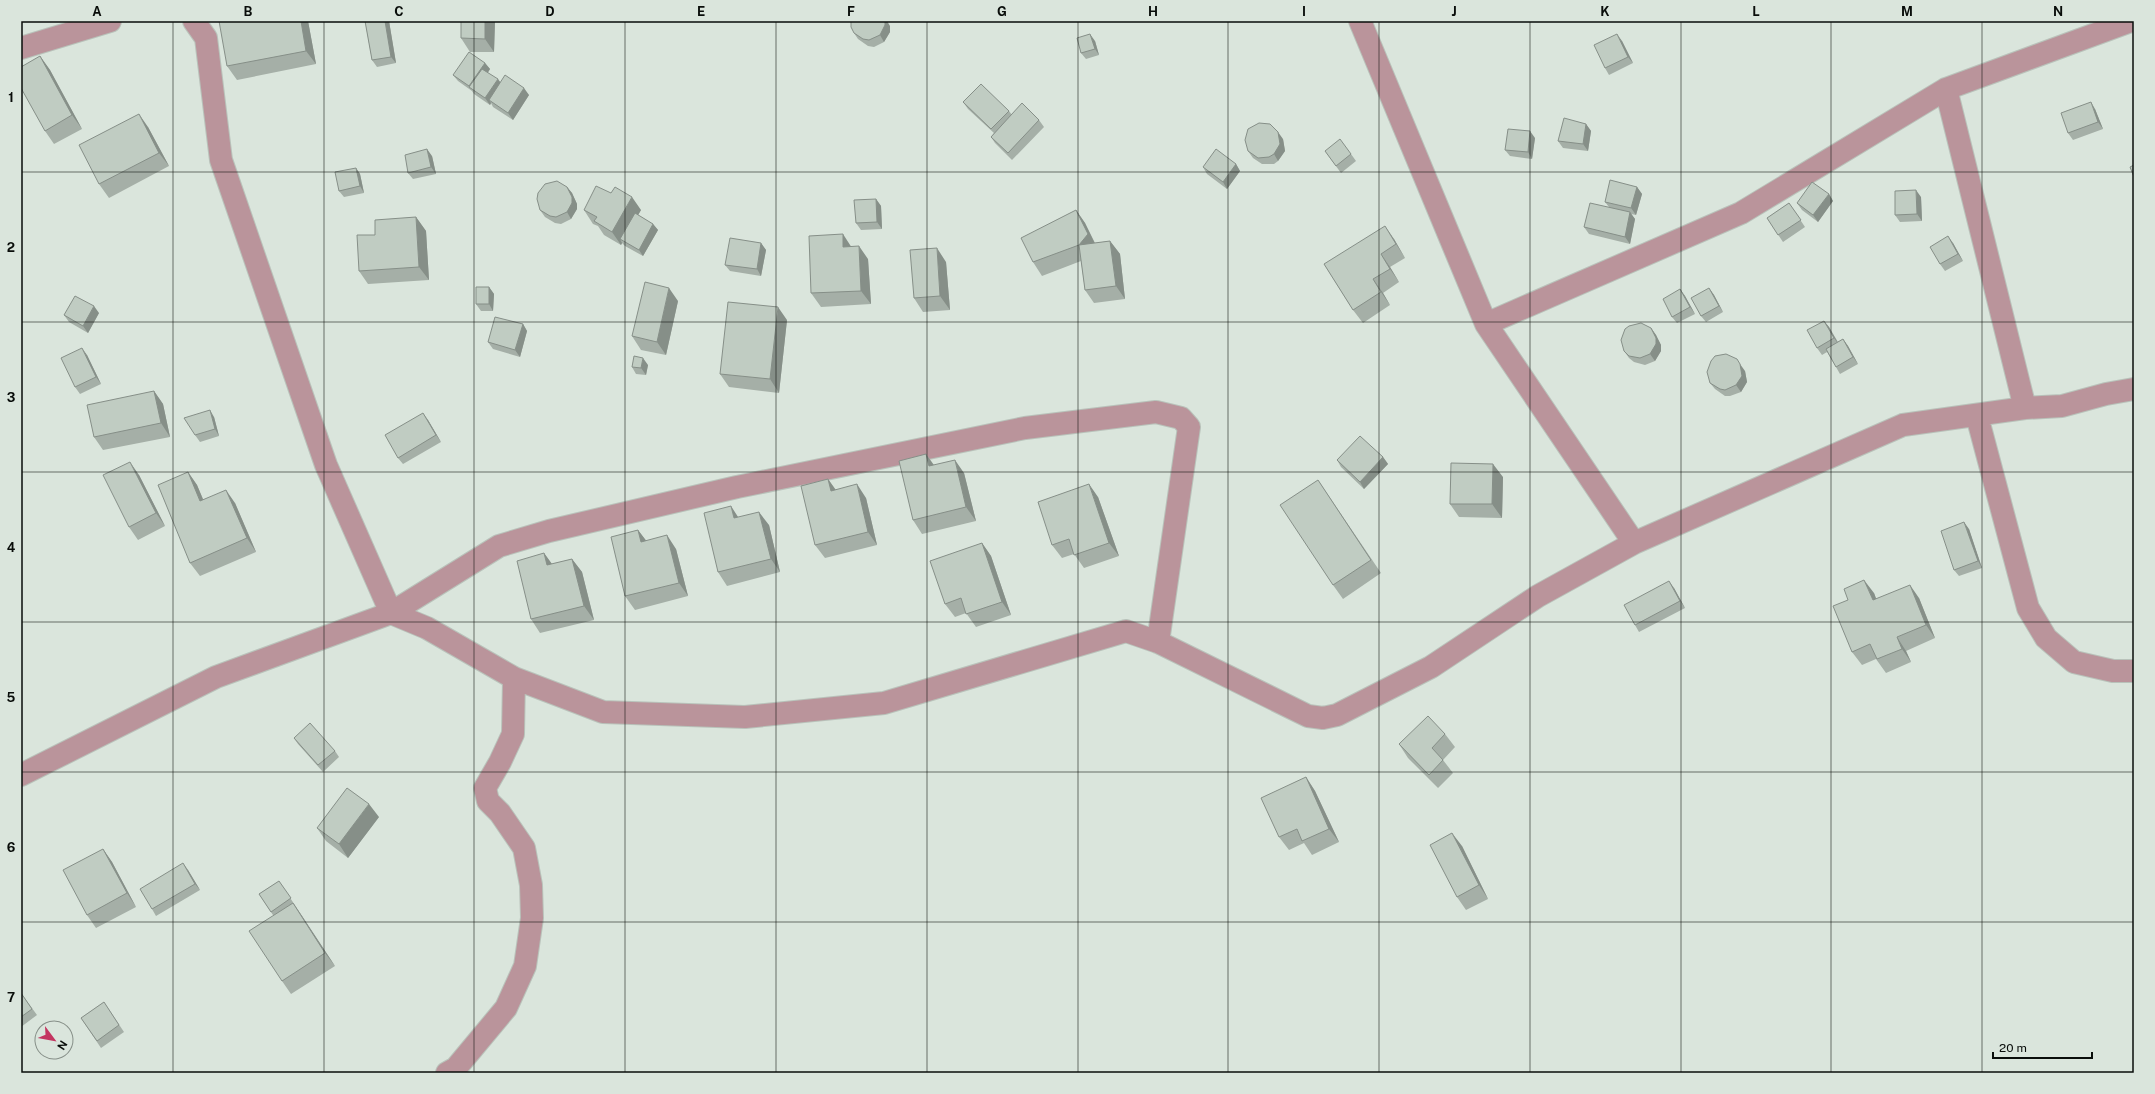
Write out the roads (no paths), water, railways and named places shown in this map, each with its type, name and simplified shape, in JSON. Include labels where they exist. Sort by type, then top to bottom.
[{"type":"street","points":[[21,48],[110,21]]},
{"type":"street","points":[[194,21],[206,38],[221,160],[326,465],[391,613],[427,628],[514,678],[603,712],[745,717],[884,702],[1126,631],[1158,642],[1308,716],[1323,718],[1337,715],[1431,667],[1538,596],[1634,544],[1903,425],[1977,416],[2025,408],[2062,406],[2106,394],[2134,389]]},
{"type":"street","points":[[1360,21],[1486,324],[1634,544]]},
{"type":"street","points":[[1486,324],[1741,214],[1946,89],[2131,21]]},
{"type":"street","points":[[1946,89],[2025,408]]},
{"type":"street","points":[[21,775],[216,677],[391,613],[499,546],[550,531],[737,487],[1025,428],[1156,412],[1181,418],[1189,427],[1158,642]]},
{"type":"street","points":[[1977,416],[2028,608],[2046,638],[2074,662],[2113,671],[2134,671]]},
{"type":"street","points":[[448,1073],[456,1068],[506,1008],[524,966],[532,918],[531,885],[524,848],[500,813],[488,801],[485,788],[500,762],[513,734],[514,678]]}]
